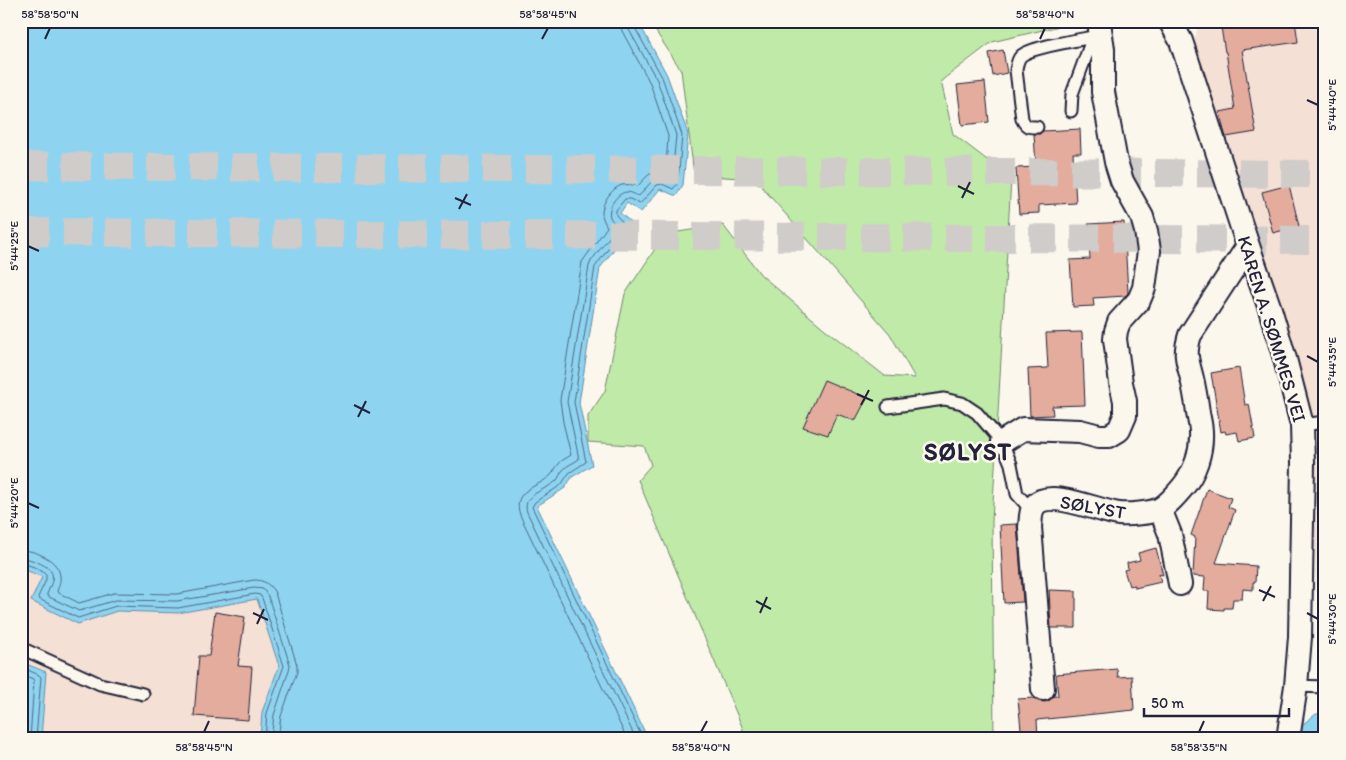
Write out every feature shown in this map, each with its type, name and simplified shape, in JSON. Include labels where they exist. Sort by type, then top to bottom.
[{"type":"street","name":"KAREN A. SØMMES VEI","points":[[1170,21],[1181,40],[1270,309],[1302,425],[1300,637],[1296,686],[1288,739]]},
{"type":"street","points":[[1002,442],[1023,429],[1080,431],[1099,436],[1109,436],[1119,430],[1125,416],[1125,401],[1120,384],[1116,331],[1119,322],[1139,300],[1144,288],[1149,251],[1142,217],[1122,181],[1116,162],[1103,92],[1103,49],[1099,29]]},
{"type":"street","points":[[1180,584],[1170,534],[1160,509],[1188,482],[1198,460],[1202,432],[1186,348],[1190,336],[1248,246]]},
{"type":"street","name":"SØLYST","points":[[1043,688],[1030,527],[1032,511],[1036,504],[1044,500],[1054,499],[1071,501],[1118,514],[1131,515],[1160,509]]},
{"type":"lane","points":[[1071,111],[1072,94],[1099,29]]},
{"type":"lane","points":[[1037,127],[1026,126],[1022,119],[1016,70],[1020,57],[1030,50],[1099,29]]},
{"type":"lane","points":[[888,407],[944,399],[962,403],[977,413],[1002,442],[1018,494],[1032,511]]},
{"type":"lane","points":[[1302,425],[1325,422]]},
{"type":"lane","points":[[21,648],[100,684],[143,694]]},
{"type":"lane","points":[[1296,686],[1325,687]]},
{"type":"shaded area","points":[[1202,21],[1325,21],[1325,614],[1316,591],[1313,415],[1280,303],[1205,85],[1194,43],[1198,27]]},
{"type":"shaded area","points":[[23,569],[42,577],[31,601],[78,623],[117,611],[178,613],[257,598],[279,666],[262,712],[260,739],[41,739],[46,672],[21,662],[21,571]]},
{"type":"green space","points":[[649,21],[1081,21],[992,42],[941,81],[953,134],[1011,178],[992,521],[994,739],[738,739],[743,729],[638,480],[651,465],[644,446],[588,442],[588,416],[605,391],[625,294],[665,234],[723,225],[761,275],[826,330],[885,376],[915,378],[890,334],[755,179],[694,175],[681,70]]},
{"type":"water","points":[[21,21],[638,21],[667,75],[688,134],[683,185],[676,196],[660,189],[641,212],[627,203],[620,213],[633,224],[600,268],[579,403],[592,465],[572,477],[565,488],[537,506],[648,739],[260,739],[262,712],[279,666],[257,599],[178,613],[117,611],[78,624],[31,601],[42,577],[23,569],[21,571]]},
{"type":"water","points":[[21,662],[46,672],[41,739],[21,739]]},
{"type":"water","points":[[1316,714],[1325,714],[1325,739],[1298,739],[1298,728]]},
{"type":"building","points":[[1220,21],[1295,21],[1298,42],[1242,50],[1256,132],[1226,137],[1220,112],[1235,109]]},
{"type":"building","points":[[1003,50],[1007,73],[993,76],[989,53]]},
{"type":"building","points":[[985,82],[989,122],[962,125],[957,85]]},
{"type":"building","points":[[1080,129],[1081,153],[1073,153],[1076,203],[1039,205],[1039,213],[1019,214],[1016,168],[1036,167],[1034,134],[1040,134],[1043,131]]},
{"type":"building","points":[[1289,185],[1299,226],[1273,233],[1262,192]]},
{"type":"building","points":[[1124,222],[1128,293],[1125,296],[1093,298],[1094,306],[1073,307],[1070,260],[1090,259],[1088,224]]},
{"type":"building","points":[[1082,332],[1085,405],[1052,406],[1053,415],[1030,416],[1028,369],[1048,368],[1046,333]]},
{"type":"building","points":[[1239,368],[1245,405],[1249,404],[1255,438],[1239,441],[1237,432],[1226,434],[1225,431],[1221,432],[1211,373]]},
{"type":"building","points":[[824,380],[867,398],[855,421],[837,414],[828,435],[803,427]]},
{"type":"building","points":[[1207,489],[1231,498],[1228,507],[1235,510],[1216,563],[1256,566],[1253,590],[1243,589],[1242,599],[1233,599],[1232,608],[1224,608],[1224,610],[1208,609],[1209,591],[1204,591],[1205,577],[1193,576],[1195,537],[1191,535]]},
{"type":"building","points":[[1017,524],[1023,602],[1004,603],[1000,525]]},
{"type":"building","points":[[1156,548],[1163,575],[1159,574],[1161,582],[1135,588],[1135,585],[1129,586],[1124,570],[1128,569],[1127,563],[1140,560],[1138,553]]},
{"type":"building","points":[[1049,590],[1076,591],[1076,628],[1051,628]]},
{"type":"building","points":[[215,612],[245,617],[238,666],[252,667],[248,720],[194,716],[199,656],[209,656]]},
{"type":"building","points":[[1117,669],[1118,677],[1132,676],[1134,710],[1037,720],[1038,739],[1022,739],[1018,699],[1034,698],[1045,702],[1054,696],[1058,696],[1056,674]]},
{"type":"tunnel","points":[[21,166],[1325,174]]},
{"type":"tunnel","points":[[21,232],[1325,240]]},
{"type":"district","name":"SØLYST","points":[[968,451]]}]
